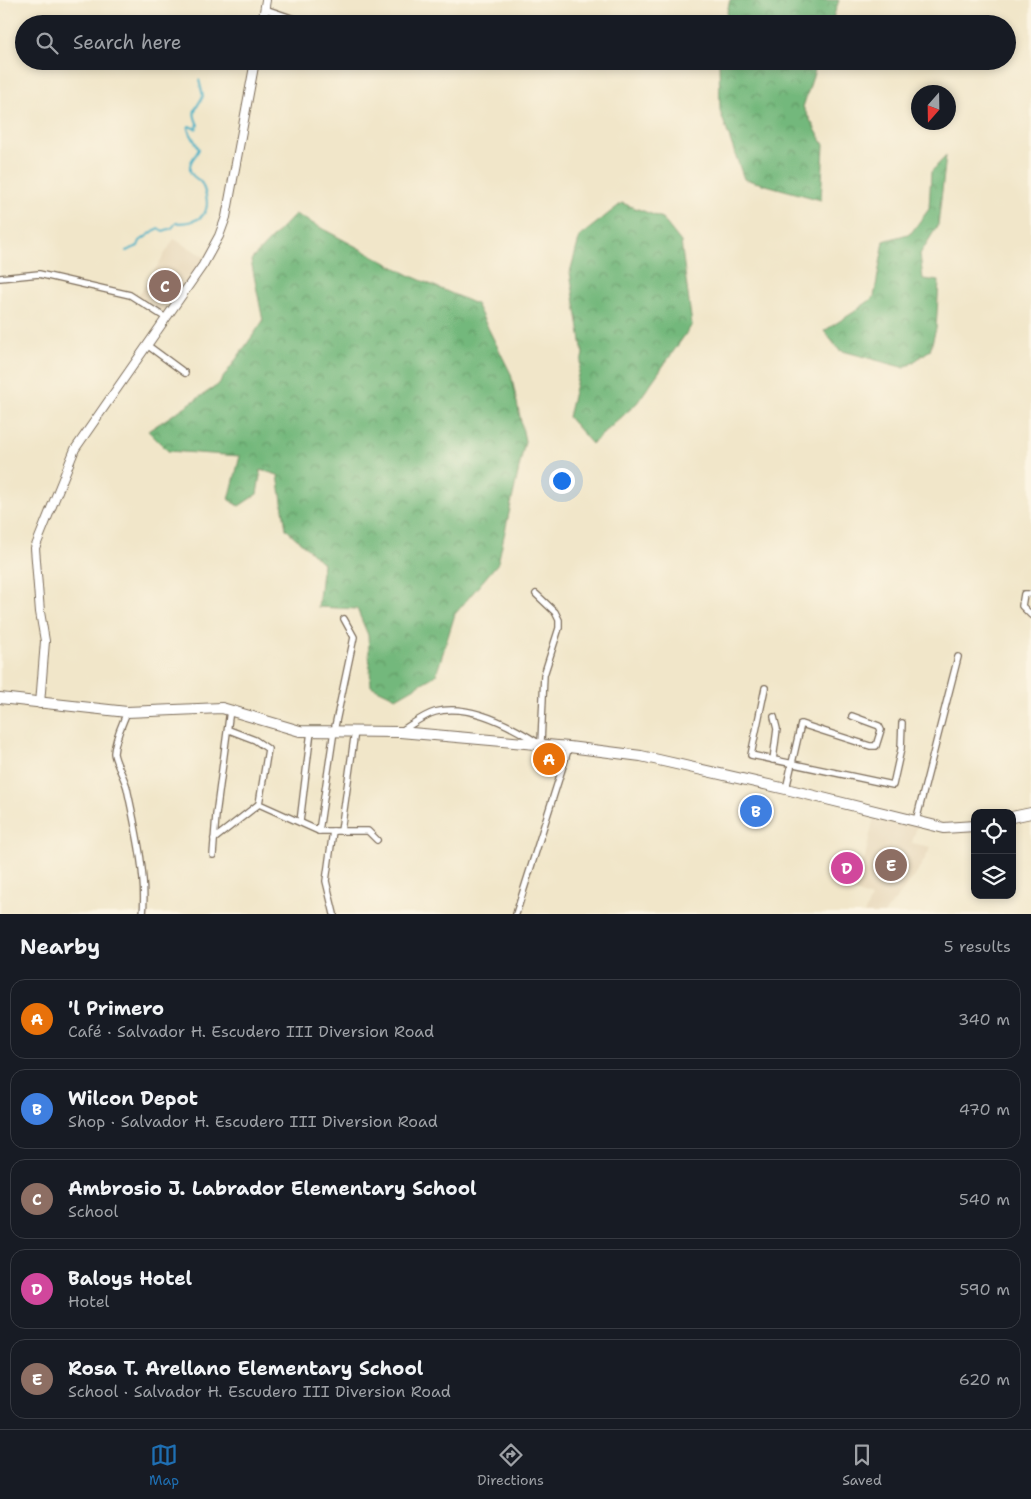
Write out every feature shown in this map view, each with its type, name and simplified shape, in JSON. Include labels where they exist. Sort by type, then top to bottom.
[{"type":"highway","points":[[0,698],[40,704],[127,712],[222,708],[278,726],[310,731],[400,732],[538,743],[641,756],[786,788],[944,828],[971,826]]},
{"type":"highway","points":[[1016,816],[1031,813]]},
{"type":"street","points":[[263,15],[266,0]]},
{"type":"street","points":[[264,9],[282,15]]},
{"type":"street","points":[[40,704],[45,641],[40,612],[35,548],[75,449],[203,265],[219,236],[226,216],[253,70]]},
{"type":"street","points":[[0,278],[39,274],[130,295],[166,318]]},
{"type":"street","points":[[147,345],[185,373]]},
{"type":"street","points":[[400,732],[435,712],[466,711],[507,724],[538,743],[544,675],[559,628],[559,620],[555,612],[536,594]]},
{"type":"street","points":[[1031,594],[1024,594],[1022,596],[1022,606],[1031,615]]},
{"type":"street","points":[[319,831],[334,731],[354,637],[344,620]]},
{"type":"street","points":[[916,821],[958,656]]},
{"type":"street","points":[[765,688],[751,755],[893,786],[901,749],[902,723]]},
{"type":"street","points":[[213,855],[230,710]]},
{"type":"street","points":[[127,712],[118,733],[114,756],[123,773],[127,788],[143,876],[143,914]]},
{"type":"street","points":[[786,788],[801,724],[870,746],[876,746],[881,730],[879,726],[852,716]]},
{"type":"street","points":[[773,760],[776,729],[774,717]]},
{"type":"street","points":[[214,839],[259,804],[268,749],[255,740],[228,730]]},
{"type":"street","points":[[300,822],[310,731]]},
{"type":"street","points":[[341,831],[355,731]]},
{"type":"street","points":[[516,914],[569,747]]},
{"type":"street","points":[[259,804],[319,831],[368,831],[377,840]]},
{"type":"street","points":[[334,831],[326,881],[334,914]]},
{"type":"shaded area","points":[[174,239],[205,257],[166,315],[138,297]]},
{"type":"shaded area","points":[[874,816],[917,826],[912,843],[931,847],[917,873],[884,914],[864,914],[871,898],[853,891],[857,873],[865,857]]},
{"type":"green space","points":[[730,0],[839,0],[834,15],[726,15]]},
{"type":"green space","points":[[719,70],[815,70],[803,107],[824,145],[821,200],[744,179],[720,111]]},
{"type":"green space","points":[[946,156],[938,225],[920,254],[923,279],[939,281],[936,329],[930,350],[905,368],[839,350],[824,331],[874,297],[884,241],[911,233],[929,209],[931,172]]},
{"type":"green space","points":[[622,203],[662,218],[681,242],[692,325],[637,403],[592,444],[568,417],[583,354],[570,272],[580,236]]},
{"type":"green space","points":[[295,214],[411,276],[476,304],[511,374],[525,441],[498,563],[455,614],[436,675],[396,698],[371,686],[368,635],[357,609],[318,607],[323,563],[286,529],[278,475],[261,470],[257,494],[239,506],[229,500],[240,456],[168,451],[148,431],[218,385],[263,321],[251,260]]},
{"type":"waterway","points":[[126,251],[138,246],[140,241],[158,228],[163,231],[172,228],[176,223],[194,221],[204,214],[207,201],[205,193],[202,184],[192,175],[190,170],[191,161],[199,149],[188,129],[189,126],[196,129],[198,125],[194,112],[203,96],[199,80]]},
{"type":"place","name":"Ambrosio J. Labrador Elementary School","points":[[165,286]]},
{"type":"place","name":"'l Primero","points":[[549,759]]},
{"type":"place","name":"Wilcon Depot","points":[[756,811]]},
{"type":"place","name":"Rosa T. Arellano Elementary School","points":[[891,865]]},
{"type":"place","name":"Baloys Hotel","points":[[847,868]]}]
